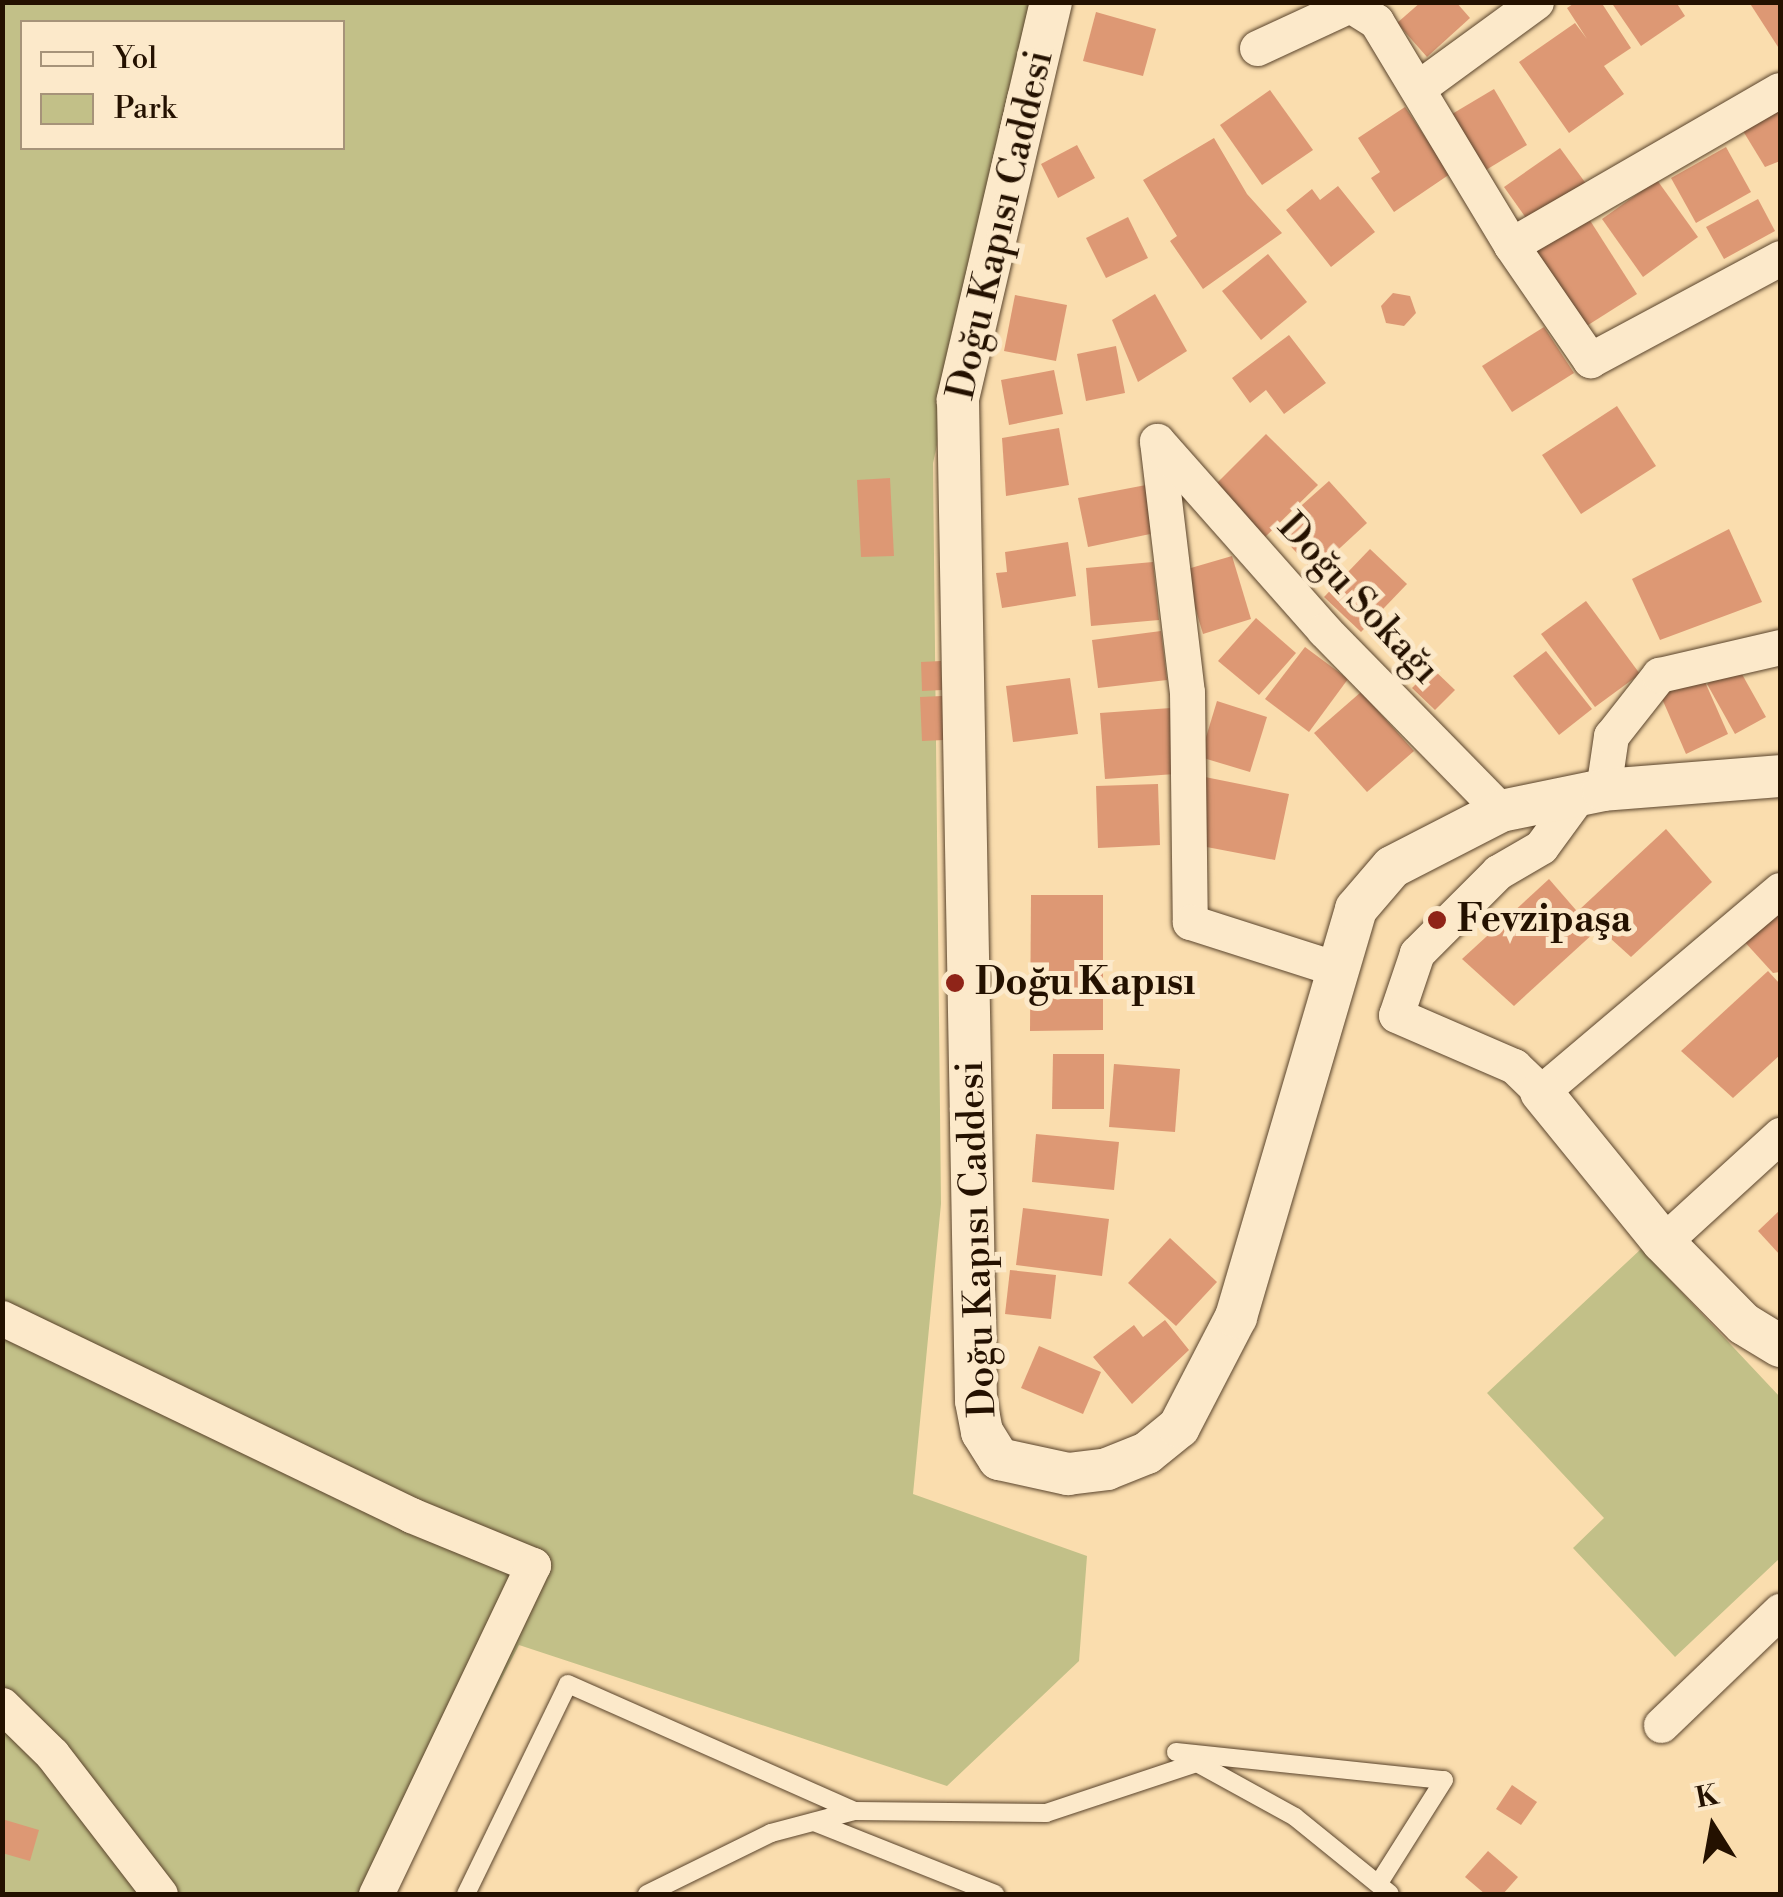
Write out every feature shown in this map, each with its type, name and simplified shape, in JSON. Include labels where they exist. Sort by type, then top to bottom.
[{"type":"street","name":"Doğu Kapısı Caddesi","points":[[1051,2],[958,400],[976,1401],[982,1432],[1000,1459],[1068,1474],[1107,1469],[1147,1453],[1179,1428],[1236,1317],[1367,890],[1392,866],[1501,811],[1591,792],[1780,776]]},
{"type":"street","points":[[1418,88],[1536,2]]},
{"type":"street","points":[[1257,48],[1350,5],[1376,21],[1511,245],[1590,360],[1780,258]]},
{"type":"street","points":[[1511,245],[1780,90]]},
{"type":"street","name":"Doğu Sokağı","points":[[1340,970],[1190,922],[1187,692],[1156,441],[1324,630],[1501,811]]},
{"type":"street","points":[[1780,647],[1659,674],[1611,736],[1591,792],[1541,847],[1498,872],[1417,953],[1396,1016],[1514,1066],[1541,1092],[1663,1242],[1744,1324],[1780,1346]]},
{"type":"street","points":[[1541,1092],[1780,890]]},
{"type":"street","points":[[1663,1242],[1780,1135]]},
{"type":"street","points":[[2,1318],[411,1515],[532,1565],[376,1894]]},
{"type":"street","points":[[1661,1725],[1780,1611]]},
{"type":"street","points":[[2,1705],[52,1754],[160,1894]]},
{"type":"lane","points":[[466,1894],[568,1684],[854,1811]]},
{"type":"lane","points":[[1176,1752],[1444,1780],[1384,1889],[1294,1817],[1176,1752]]},
{"type":"lane","points":[[647,1894],[772,1833],[854,1811],[1046,1812],[1196,1763]]},
{"type":"lane","points":[[813,1822],[994,1894]]},
{"type":"green space","points":[[3,3],[1035,3],[933,463],[941,1204],[913,1494],[1087,1556],[1079,1661],[947,1786],[519,1645],[391,1894],[3,1894]]},
{"type":"green space","points":[[1641,1249],[1780,1397],[1780,1558],[1675,1657],[1573,1548],[1604,1518],[1487,1393]]},
{"type":"building","points":[[1421,2],[1456,2],[1470,18],[1427,57],[1397,23]]},
{"type":"building","points":[[1576,2],[1601,2],[1631,48],[1604,66],[1624,94],[1569,133],[1519,62],[1575,23],[1587,39],[1567,8]]},
{"type":"building","points":[[1611,2],[1676,2],[1685,16],[1641,46]]},
{"type":"building","points":[[1749,2],[1780,2],[1780,50]]},
{"type":"building","points":[[1096,12],[1156,29],[1143,76],[1083,61]]},
{"type":"building","points":[[1494,89],[1527,145],[1486,170],[1452,114]]},
{"type":"building","points":[[1270,90],[1313,150],[1262,185],[1220,125]]},
{"type":"building","points":[[1780,104],[1780,161],[1765,167],[1740,126]]},
{"type":"building","points":[[1405,107],[1450,174],[1394,212],[1371,178],[1380,172],[1358,138]]},
{"type":"building","points":[[1214,138],[1247,194],[1282,233],[1203,289],[1170,241],[1177,236],[1143,180]]},
{"type":"building","points":[[1077,145],[1095,178],[1058,198],[1041,164]]},
{"type":"building","points":[[1726,147],[1751,192],[1696,223],[1671,178]]},
{"type":"building","points":[[1560,148],[1587,185],[1531,225],[1504,187]]},
{"type":"building","points":[[1657,180],[1698,237],[1643,277],[1602,219]]},
{"type":"building","points":[[1338,186],[1375,232],[1331,267],[1286,210],[1312,189],[1320,200]]},
{"type":"building","points":[[1758,199],[1775,231],[1724,259],[1706,227]]},
{"type":"building","points":[[1584,211],[1637,294],[1585,327],[1531,246]]},
{"type":"building","points":[[1128,217],[1148,258],[1106,278],[1086,238]]},
{"type":"building","points":[[1268,254],[1307,302],[1261,340],[1222,291]]},
{"type":"building","points":[[1393,293],[1410,296],[1416,313],[1404,326],[1386,323],[1381,306]]},
{"type":"building","points":[[1155,294],[1187,351],[1138,382],[1112,320]]},
{"type":"building","points":[[1015,295],[1067,305],[1056,361],[1004,351]]},
{"type":"building","points":[[1544,327],[1574,373],[1512,412],[1482,366]]},
{"type":"building","points":[[1289,335],[1326,383],[1284,414],[1266,390],[1250,403],[1232,378]]},
{"type":"building","points":[[1116,346],[1125,393],[1086,401],[1077,354]]},
{"type":"building","points":[[1054,370],[1063,414],[1009,425],[1001,380]]},
{"type":"building","points":[[1617,406],[1656,466],[1581,514],[1542,455]]},
{"type":"building","points":[[1059,428],[1069,485],[1006,496],[1002,438]]},
{"type":"building","points":[[1266,434],[1318,485],[1261,541],[1210,490]]},
{"type":"building","points":[[890,478],[894,556],[861,557],[857,480]]},
{"type":"building","points":[[1329,481],[1367,523],[1314,572],[1275,529]]},
{"type":"building","points":[[1146,485],[1155,533],[1088,547],[1078,498]]},
{"type":"building","points":[[1729,529],[1762,602],[1660,640],[1632,579]]},
{"type":"building","points":[[1068,542],[1076,596],[1002,608],[996,573],[1007,572],[1005,552]]},
{"type":"building","points":[[1370,549],[1407,584],[1361,632],[1324,597]]},
{"type":"building","points":[[1232,556],[1251,619],[1203,634],[1184,570]]},
{"type":"building","points":[[1153,562],[1159,620],[1091,626],[1086,568]]},
{"type":"building","points":[[1586,601],[1640,674],[1595,707],[1541,634]]},
{"type":"building","points":[[1256,618],[1296,653],[1259,695],[1218,661]]},
{"type":"building","points":[[1161,631],[1167,680],[1098,688],[1092,640]]},
{"type":"building","points":[[1305,647],[1348,679],[1309,732],[1265,699]]},
{"type":"building","points":[[1546,651],[1592,709],[1559,735],[1513,676]]},
{"type":"building","points":[[941,661],[942,690],[922,691],[921,662]]},
{"type":"building","points":[[1738,667],[1766,717],[1735,734],[1707,684]]},
{"type":"building","points":[[1432,668],[1455,690],[1435,710],[1412,688]]},
{"type":"building","points":[[1702,675],[1728,734],[1686,754],[1660,694]]},
{"type":"building","points":[[1070,678],[1078,734],[1013,742],[1006,686]]},
{"type":"building","points":[[1361,692],[1414,751],[1367,792],[1314,733]]},
{"type":"building","points":[[942,696],[944,740],[922,741],[920,697]]},
{"type":"building","points":[[1217,701],[1267,717],[1250,772],[1200,757]]},
{"type":"building","points":[[1171,708],[1175,774],[1105,779],[1100,713]]},
{"type":"building","points":[[1205,777],[1289,794],[1275,860],[1191,844]]},
{"type":"building","points":[[1158,784],[1160,845],[1098,848],[1096,786]]},
{"type":"building","points":[[1666,829],[1712,882],[1631,957],[1579,910]]},
{"type":"building","points":[[1549,879],[1595,932],[1514,1006],[1462,959]]},
{"type":"building","points":[[1031,895],[1103,895],[1103,1030],[1030,1031]]},
{"type":"building","points":[[1780,904],[1780,972],[1773,973],[1742,939]]},
{"type":"building","points":[[1768,971],[1780,984],[1780,1055],[1733,1098],[1681,1051]]},
{"type":"building","points":[[1053,1054],[1104,1054],[1104,1109],[1052,1109]]},
{"type":"building","points":[[1114,1064],[1180,1069],[1175,1132],[1109,1127]]},
{"type":"building","points":[[1036,1134],[1119,1142],[1114,1190],[1032,1182]]},
{"type":"building","points":[[1023,1208],[1109,1219],[1102,1276],[1016,1265]]},
{"type":"building","points":[[1780,1210],[1780,1255],[1758,1231]]},
{"type":"building","points":[[1170,1238],[1217,1282],[1176,1326],[1128,1283]]},
{"type":"building","points":[[1010,1270],[1056,1275],[1051,1319],[1005,1314]]},
{"type":"building","points":[[1165,1320],[1189,1350],[1132,1404],[1093,1357],[1134,1325],[1143,1337]]},
{"type":"building","points":[[1039,1346],[1101,1372],[1083,1414],[1021,1388]]},
{"type":"building","points":[[1512,1785],[1537,1802],[1521,1825],[1496,1809]]},
{"type":"building","points":[[2,1819],[39,1830],[30,1861],[2,1853]]},
{"type":"building","points":[[1488,1851],[1518,1877],[1503,1894],[1485,1894],[1465,1877]]},
{"type":"place","name":"Fevzipaşa","points":[[1437,920]]},
{"type":"place","name":"Doğu Kapısı","points":[[955,983]]}]
